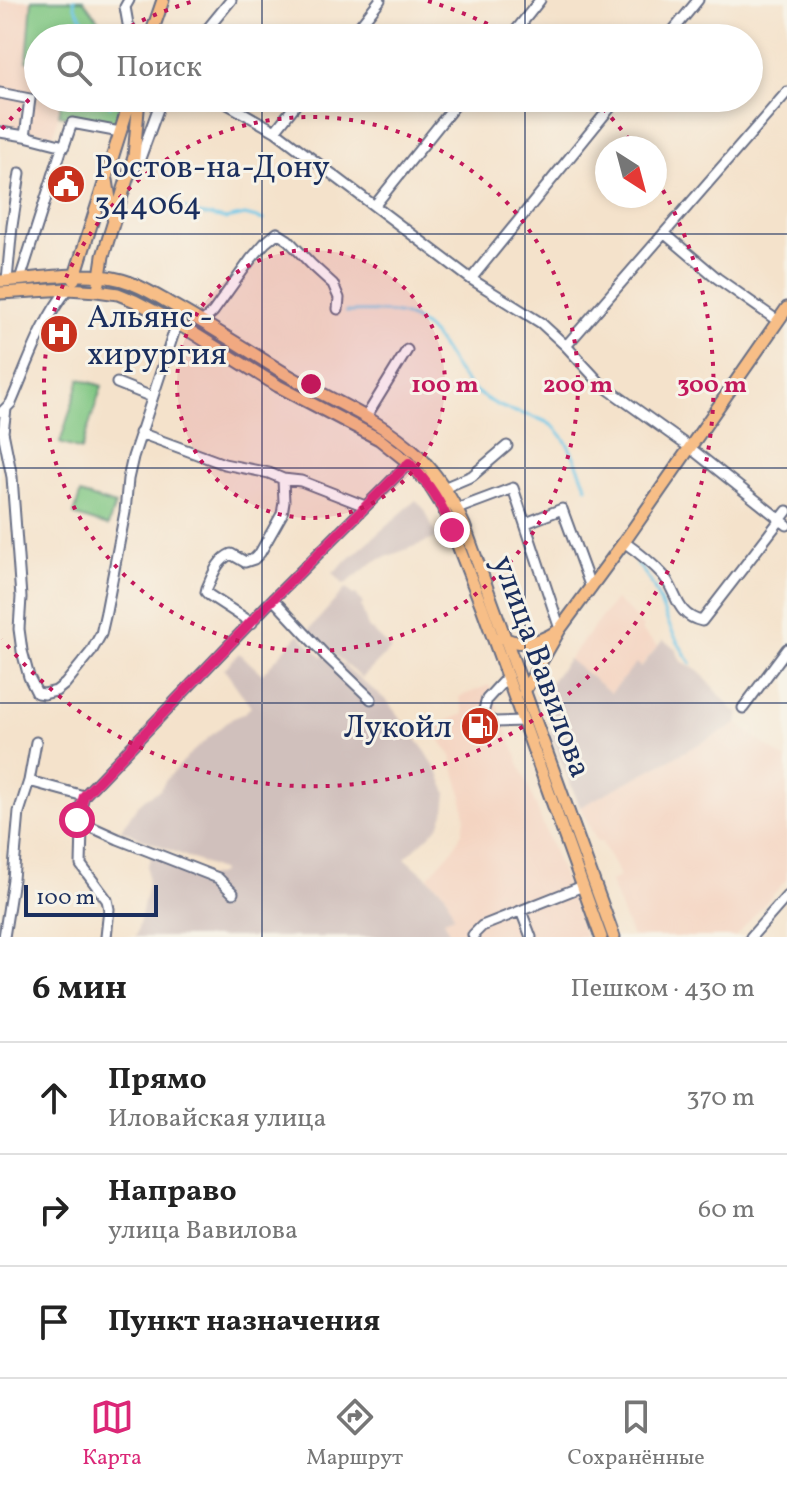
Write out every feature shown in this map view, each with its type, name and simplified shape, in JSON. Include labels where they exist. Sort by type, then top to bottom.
[{"type":"main road","points":[[155,24],[163,0]]},
{"type":"main road","points":[[68,289],[77,275],[126,112]]},
{"type":"main road","points":[[97,291],[113,219],[134,157],[138,112]]},
{"type":"main road","points":[[106,175],[113,219]]},
{"type":"main road","name":"улица Вавилова","points":[[3,280],[100,276],[140,287],[366,417],[410,448],[446,487],[475,551],[614,937]]},
{"type":"main road","name":"улица Вавилова","points":[[0,293],[68,289],[118,294],[177,323],[278,386],[360,428],[395,451],[428,483],[443,507],[491,631],[601,937]]},
{"type":"main road","points":[[524,692],[560,629],[787,308]]},
{"type":"main road","points":[[491,631],[506,640],[524,643],[541,641],[560,629]]},
{"type":"street","points":[[128,24],[125,7],[129,0]]},
{"type":"street","points":[[211,24],[231,0]]},
{"type":"street","points":[[361,24],[380,0]]},
{"type":"street","points":[[521,24],[540,0]]},
{"type":"street","points":[[678,24],[698,0]]},
{"type":"street","points":[[566,346],[787,92]]},
{"type":"street","points":[[0,93],[24,98]]},
{"type":"street","points":[[25,136],[28,112]]},
{"type":"street","points":[[127,181],[138,164],[157,112]]},
{"type":"street","points":[[242,112],[275,131],[471,279],[541,323],[601,384],[785,519],[702,621],[691,619],[680,609],[675,593],[665,578],[647,559],[624,542]]},
{"type":"street","points":[[275,131],[290,112]]},
{"type":"street","points":[[375,205],[450,112]]},
{"type":"street","points":[[471,279],[607,112]]},
{"type":"street","points":[[21,279],[72,123],[120,132]]},
{"type":"street","points":[[0,132],[64,146]]},
{"type":"street","points":[[3,280],[20,173]]},
{"type":"street","points":[[202,322],[265,243],[277,233],[333,284],[339,298],[338,309]]},
{"type":"street","points":[[664,233],[717,278],[778,321]]},
{"type":"street","points":[[68,289],[42,331],[3,411],[3,432],[12,477],[21,597],[19,629],[29,677],[37,693],[56,691],[65,684],[91,652],[101,634],[125,512],[128,479],[177,323]]},
{"type":"street","points":[[366,417],[407,350]]},
{"type":"street","points":[[117,383],[152,397]]},
{"type":"street","points":[[140,433],[224,464],[301,481],[365,506]]},
{"type":"street","points":[[446,487],[472,476],[507,446]]},
{"type":"street","points":[[77,820],[84,796],[409,463]]},
{"type":"street","points":[[252,623],[209,595],[207,588],[224,557],[231,554],[245,562],[260,553],[282,514],[283,479]]},
{"type":"street","points":[[457,509],[513,488],[560,629]]},
{"type":"street","points":[[526,523],[562,509],[591,588]]},
{"type":"street","points":[[273,599],[371,699]]},
{"type":"street","points":[[743,708],[787,649]]},
{"type":"street","points":[[508,676],[487,699],[483,713],[486,719],[495,722],[524,721]]},
{"type":"street","points":[[4,937],[19,812],[29,781],[36,742]]},
{"type":"street","points":[[29,781],[84,796]]},
{"type":"street","points":[[77,820],[218,878],[233,893]]},
{"type":"street","points":[[77,820],[82,827],[81,865],[107,900],[106,937]]},
{"type":"street","points":[[474,937],[482,926],[583,886]]},
{"type":"street","points":[[751,937],[787,896]]},
{"type":"street","points":[[521,911],[531,937]]},
{"type":"shaded area","points":[[0,0],[32,0],[30,24],[24,24],[24,112],[59,112],[54,134],[0,127]]},
{"type":"shaded area","points":[[416,500],[425,510],[437,538],[375,561],[344,585],[333,573]]},
{"type":"shaded area","points":[[346,588],[353,595],[356,594],[363,604],[368,627],[391,649],[362,678],[307,632]]},
{"type":"shaded area","points":[[615,600],[627,609],[643,627],[641,631],[658,646],[640,667],[636,664],[611,693],[568,660]]},
{"type":"shaded area","points":[[299,634],[322,657],[327,652],[387,701],[439,774],[447,793],[439,826],[405,858],[445,893],[454,916],[444,920],[451,937],[136,937],[148,885],[147,867],[152,855],[205,878],[222,871],[121,830],[137,806],[160,790],[190,754],[229,720],[251,707],[224,669],[239,653],[262,674]]},
{"type":"shaded area","points":[[663,640],[675,648],[681,661],[698,670],[739,713],[737,724],[580,807],[549,732],[555,729],[543,692],[568,659],[611,693],[636,663],[641,667]]},
{"type":"shaded area","points":[[489,685],[586,937],[451,937],[444,919],[453,915],[445,893],[428,877],[454,848],[465,819],[451,756],[432,727],[464,714],[459,697]]},
{"type":"shaded area","points":[[737,724],[787,761],[787,879],[735,937],[632,937],[610,882],[620,876],[601,841],[597,842],[580,807]]},
{"type":"green space","points":[[32,0],[83,0],[101,24],[30,24]]},
{"type":"green space","points":[[60,112],[119,112],[114,125],[59,115]]},
{"type":"green space","points":[[80,379],[102,386],[81,450],[60,443]]},
{"type":"green space","points":[[80,494],[115,505],[108,526],[74,515]]},
{"type":"waterway","points":[[74,0],[86,24]]},
{"type":"waterway","points":[[172,201],[194,213],[226,219],[245,215],[264,220]]},
{"type":"waterway","points":[[346,312],[397,314],[422,325],[477,392],[498,405],[555,428],[570,448],[587,487]]},
{"type":"waterway","points":[[637,564],[652,585],[673,633],[691,663]]},
{"type":"place","name":"Ростов-на-Дону 344064","points":[[66,184]]},
{"type":"place","name":"Альянс - хирургия","points":[[59,334]]},
{"type":"place","name":"Лукойл","points":[[480,726]]},
{"type":"route","points":[[77,820],[84,796],[409,463],[428,483],[443,507],[452,530]]}]
